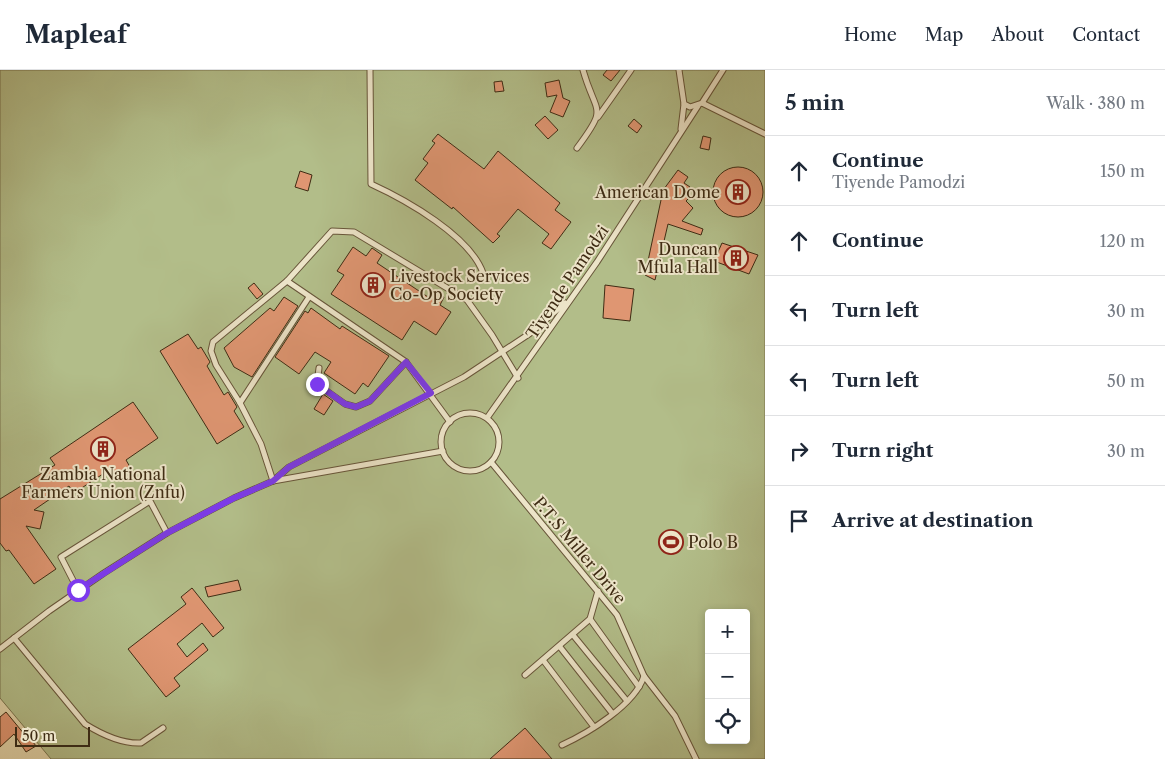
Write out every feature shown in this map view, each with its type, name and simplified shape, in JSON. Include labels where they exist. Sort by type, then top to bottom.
[{"type":"lane","points":[[370,70],[371,184],[407,201],[464,245],[471,251],[483,273]]},
{"type":"lane","points":[[583,70],[596,105],[598,118]]},
{"type":"lane","points":[[577,148],[630,70]]},
{"type":"lane","name":"Tiyende Pamodzi","points":[[679,70],[684,104],[681,132]]},
{"type":"lane","name":"Tiyende Pamodzi","points":[[488,418],[518,378],[597,262],[681,132],[724,70]]},
{"type":"lane","points":[[684,104],[690,107],[700,105],[765,134]]},
{"type":"lane","points":[[273,481],[261,444],[240,403],[216,365],[211,351],[213,342],[287,280],[332,231],[354,232],[467,300],[503,352],[518,378]]},
{"type":"lane","points":[[287,280],[309,297],[406,362],[431,393],[450,422]]},
{"type":"lane","points":[[240,403],[309,297]]},
{"type":"lane","points":[[273,481],[289,467],[464,376],[529,334],[570,299]]},
{"type":"lane","points":[[319,368],[317,384],[322,390],[345,404],[356,407],[370,401],[406,362]]},
{"type":"lane","points":[[468,414],[488,418],[496,427],[499,439],[497,452],[491,462],[476,471],[464,471],[453,466],[443,451],[443,432],[450,422],[468,414]]},
{"type":"lane","points":[[0,649],[78,590],[167,533],[234,498],[273,481],[443,451]]},
{"type":"lane","name":"P.T.S Miller Drive","points":[[491,462],[617,615],[644,676],[675,716],[696,759]]},
{"type":"lane","points":[[78,590],[61,557],[150,501],[167,533]]},
{"type":"lane","points":[[525,675],[560,647],[590,619],[598,591]]},
{"type":"lane","points":[[590,619],[639,688]]},
{"type":"lane","points":[[573,635],[627,701]]},
{"type":"lane","points":[[14,638],[85,724],[97,732],[116,739],[141,743],[163,728]]},
{"type":"lane","points":[[560,647],[612,713]]},
{"type":"lane","points":[[543,660],[594,727]]},
{"type":"lane","points":[[562,745],[594,727],[627,701],[639,688],[644,676]]},
{"type":"green space","points":[[0,70],[765,70],[765,759],[51,759],[0,698]]},
{"type":"building","points":[[607,70],[620,70],[611,81],[603,75]]},
{"type":"building","points":[[559,80],[563,98],[570,101],[563,117],[550,112],[557,95],[547,97],[545,83]]},
{"type":"building","points":[[502,81],[504,91],[495,92],[494,82]]},
{"type":"building","points":[[545,116],[558,130],[548,139],[535,125]]},
{"type":"building","points":[[634,119],[642,126],[637,133],[628,126]]},
{"type":"building","points":[[438,134],[484,169],[498,151],[560,203],[555,210],[571,222],[551,249],[542,243],[549,234],[518,209],[497,234],[500,236],[493,243],[453,207],[452,209],[415,180],[428,163],[423,159],[435,143],[432,141]]},
{"type":"building","points":[[703,136],[711,138],[709,150],[700,148]]},
{"type":"building","name":"American Dome","points":[[738,167],[752,171],[759,178],[763,192],[759,206],[752,213],[738,217],[724,213],[717,206],[713,192],[717,178],[724,171]]},
{"type":"building","points":[[678,170],[688,177],[684,183],[690,187],[684,194],[689,198],[686,201],[693,208],[682,221],[703,229],[701,235],[668,224],[655,280],[645,275],[661,200],[658,197]]},
{"type":"building","points":[[300,171],[312,175],[308,191],[295,187]]},
{"type":"building","name":"Duncan Mfula Hall","points":[[722,243],[758,255],[749,274],[714,261]]},
{"type":"building","name":"Livestock Services Co-Op Society","points":[[353,247],[366,256],[372,248],[382,255],[377,263],[431,299],[436,291],[444,297],[440,305],[451,312],[436,335],[414,321],[402,340],[331,294],[344,275],[337,271]]},
{"type":"building","points":[[254,283],[263,294],[257,299],[248,288]]},
{"type":"building","points":[[605,285],[634,289],[630,321],[603,318]]},
{"type":"building","points":[[284,297],[298,306],[252,377],[234,367],[224,348],[270,308],[274,311]]},
{"type":"building","points":[[311,308],[340,329],[342,326],[389,356],[368,387],[363,383],[355,394],[324,373],[331,362],[315,352],[299,374],[275,357],[305,311],[308,313]]},
{"type":"building","points":[[188,334],[198,349],[201,347],[210,362],[207,366],[224,395],[228,392],[237,407],[234,411],[244,427],[217,444],[160,351]]},
{"type":"building","points":[[323,394],[333,401],[324,415],[314,409]]},
{"type":"building","points":[[133,402],[158,438],[126,460],[130,467],[111,480],[106,472],[74,493],[69,486],[34,510],[44,512],[40,529],[26,526],[56,569],[34,584],[9,550],[6,551],[0,543],[0,499],[55,465],[50,458]]},
{"type":"building","points":[[238,580],[241,590],[208,597],[205,587]]},
{"type":"building","points":[[192,588],[224,628],[213,637],[202,623],[177,644],[187,657],[203,643],[208,650],[174,678],[180,686],[166,697],[128,649],[186,604],[181,597]]},
{"type":"building","points":[[6,712],[36,746],[26,752],[14,734],[0,747],[0,717]]},
{"type":"building","points":[[525,728],[552,759],[490,759]]},
{"type":"place","name":"American Dome","points":[[738,192]]},
{"type":"place","name":"Duncan Mfula Hall","points":[[736,258]]},
{"type":"place","name":"Livestock Services Co-Op Society","points":[[373,285]]},
{"type":"place","name":"Zambia National Farmers Union (Znfu)","points":[[103,449]]},
{"type":"place","name":"Polo B","points":[[671,542]]},
{"type":"route","points":[[78,590],[167,533],[234,498],[273,481],[289,467],[431,393],[406,362],[370,401],[356,407],[345,404],[322,390],[317,384]]}]
